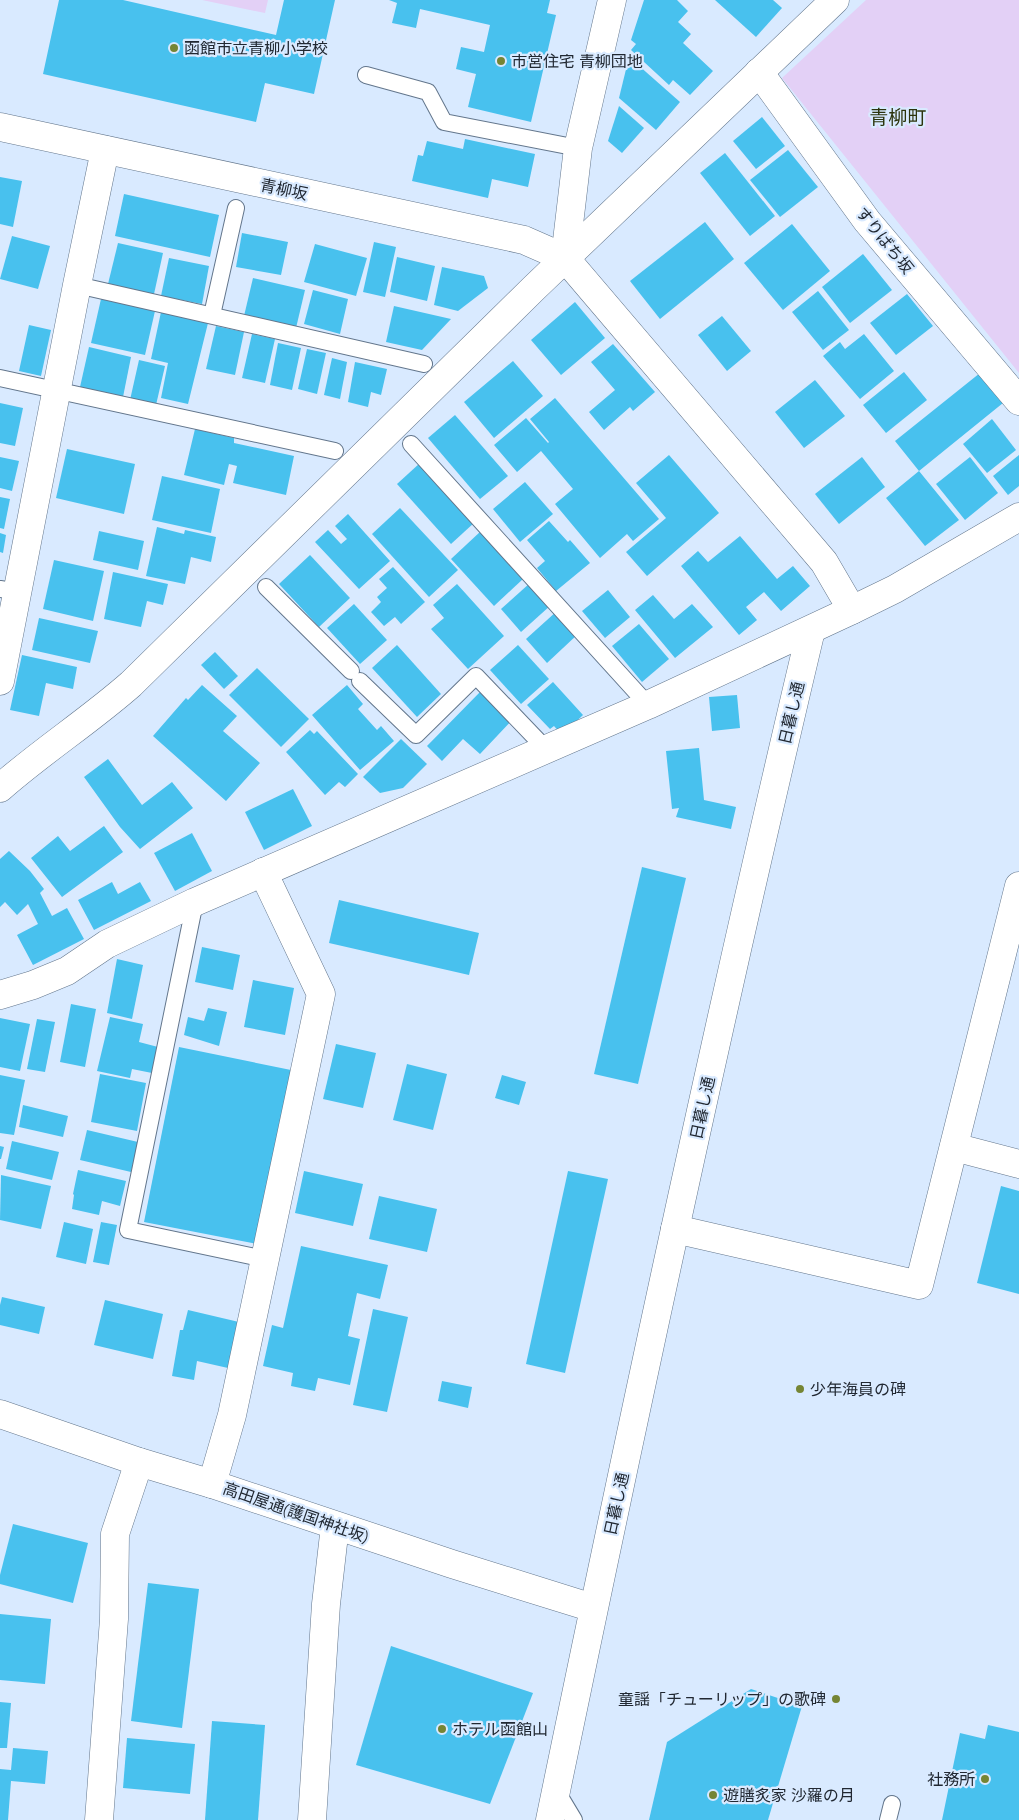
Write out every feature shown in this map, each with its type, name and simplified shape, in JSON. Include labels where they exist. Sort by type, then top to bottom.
[{"type":"street","points":[[612,0],[578,148],[565,258],[824,562],[852,610]]},
{"type":"street","points":[[0,788],[25,766],[103,708],[131,684],[565,258],[835,0]]},
{"type":"street","name":"すりばち坂","points":[[759,72],[867,221],[1019,401]]},
{"type":"street","name":"青柳坂","points":[[0,127],[524,240],[565,258]]},
{"type":"street","points":[[0,682],[9,590],[56,390],[105,150]]},
{"type":"street","points":[[0,994],[33,985],[67,971],[107,944],[194,902],[648,705],[811,630],[895,589],[1019,517]]},
{"type":"street","name":"日暮し通","points":[[550,1820],[593,1608],[758,850],[811,630]]},
{"type":"street","points":[[212,1484],[232,1415],[320,994],[263,872]]},
{"type":"street","points":[[675,1229],[919,1285],[1019,886]]},
{"type":"street","points":[[954,1147],[1019,1164]]},
{"type":"street","name":"高田屋通(護国神社坂)","points":[[0,1414],[335,1526],[593,1608]]},
{"type":"street","points":[[99,1820],[114,1619],[115,1534],[140,1462]]},
{"type":"street","points":[[312,1820],[326,1604],[335,1526]]},
{"type":"lane","points":[[366,75],[428,92],[444,122],[578,148]]},
{"type":"lane","points":[[212,315],[236,208]]},
{"type":"lane","points":[[77,285],[424,364]]},
{"type":"lane","points":[[0,378],[335,451]]},
{"type":"lane","points":[[411,444],[648,705]]},
{"type":"lane","points":[[266,587],[416,736],[476,676],[546,749]]},
{"type":"lane","points":[[194,902],[128,1230],[265,1259]]},
{"type":"lane","points":[[556,1790],[574,1820]]},
{"type":"shaded area","points":[[202,0],[268,0],[265,13]]},
{"type":"shaded area","points":[[866,0],[1019,0],[1019,373],[782,78]]},
{"type":"building","points":[[59,0],[123,0],[276,35],[284,0],[335,0],[314,94],[265,83],[256,122],[43,74]]},
{"type":"building","name":"市営住宅 青柳団地","points":[[389,0],[550,0],[547,13],[556,15],[531,122],[468,107],[476,74],[456,69],[461,47],[484,52],[490,25],[420,9],[416,28],[392,23],[397,3]]},
{"type":"building","points":[[644,0],[677,0],[688,11],[678,22],[691,34],[683,43],[713,71],[690,95],[673,80],[669,85],[631,50],[636,44],[631,40]]},
{"type":"building","points":[[715,0],[773,0],[782,8],[756,37]]},
{"type":"building","points":[[629,57],[680,102],[656,130],[619,98]]},
{"type":"building","points":[[619,106],[644,128],[622,153],[608,141]]},
{"type":"building","points":[[762,117],[785,146],[756,169],[733,141]]},
{"type":"building","points":[[465,139],[535,154],[528,187],[492,179],[488,198],[412,181],[418,155],[423,156],[427,141],[463,149]]},
{"type":"building","points":[[788,150],[818,187],[780,217],[750,180]]},
{"type":"building","points":[[725,153],[775,216],[750,236],[700,173]]},
{"type":"building","points":[[0,177],[22,181],[13,227],[0,224]]},
{"type":"building","points":[[124,194],[219,215],[210,257],[115,236]]},
{"type":"building","points":[[705,222],[734,259],[660,319],[630,281]]},
{"type":"building","points":[[792,224],[830,271],[783,310],[744,263]]},
{"type":"building","points":[[242,233],[288,242],[281,275],[236,267]]},
{"type":"building","points":[[12,236],[50,246],[38,289],[0,279]]},
{"type":"building","points":[[374,242],[396,247],[385,297],[363,292]]},
{"type":"building","points":[[118,243],[163,253],[154,294],[108,284]]},
{"type":"building","points":[[315,244],[367,258],[356,296],[304,282]]},
{"type":"building","points":[[863,254],[892,290],[850,323],[822,287]]},
{"type":"building","points":[[397,257],[435,266],[427,301],[390,292]]},
{"type":"building","points":[[169,258],[209,266],[202,304],[161,296]]},
{"type":"building","points":[[442,267],[484,276],[488,288],[458,311],[434,305]]},
{"type":"building","points":[[253,278],[305,290],[296,328],[244,316]]},
{"type":"building","points":[[313,290],[348,299],[340,334],[304,324]]},
{"type":"building","points":[[818,291],[849,330],[823,350],[792,312]]},
{"type":"building","points":[[907,294],[933,326],[896,355],[870,323]]},
{"type":"building","points":[[101,299],[155,311],[145,355],[91,343]]},
{"type":"building","points":[[575,302],[605,338],[561,375],[531,340]]},
{"type":"building","points":[[394,306],[451,319],[422,350],[386,342]]},
{"type":"building","points":[[161,312],[208,323],[188,404],[161,398],[168,363],[151,359]]},
{"type":"building","points":[[722,316],[751,351],[727,371],[698,335]]},
{"type":"building","points":[[29,325],[51,330],[41,376],[19,371]]},
{"type":"building","points":[[216,326],[244,332],[235,375],[206,369]]},
{"type":"building","points":[[252,334],[275,339],[265,383],[242,378]]},
{"type":"building","points":[[864,334],[894,371],[860,399],[823,356],[840,342],[845,349]]},
{"type":"building","points":[[278,343],[301,348],[292,390],[270,385]]},
{"type":"building","points":[[613,344],[655,392],[633,411],[630,407],[604,430],[589,412],[615,390],[591,362]]},
{"type":"building","points":[[89,347],[131,357],[123,397],[80,387]]},
{"type":"building","points":[[307,349],[326,353],[317,394],[298,389]]},
{"type":"building","points":[[332,358],[347,362],[340,399],[324,395]]},
{"type":"building","points":[[139,360],[165,366],[156,405],[130,400]]},
{"type":"building","points":[[513,361],[543,396],[494,438],[464,402]]},
{"type":"building","points":[[355,362],[387,369],[381,395],[371,392],[368,407],[348,402]]},
{"type":"building","points":[[904,372],[927,400],[886,433],[863,405]]},
{"type":"building","points":[[980,373],[1003,403],[919,471],[895,441]]},
{"type":"building","points":[[815,380],[845,416],[804,448],[775,412]]},
{"type":"building","points":[[555,398],[659,519],[633,541],[627,534],[600,558],[555,504],[573,489],[541,451],[517,472],[494,445],[526,418],[548,443],[530,419]]},
{"type":"building","points":[[0,403],[23,408],[15,446],[0,443]]},
{"type":"building","points":[[455,415],[508,476],[480,499],[428,438]]},
{"type":"building","points":[[992,419],[1016,450],[987,473],[963,444]]},
{"type":"building","points":[[195,429],[234,438],[234,443],[294,456],[286,495],[233,483],[237,466],[229,464],[224,485],[184,475]]},
{"type":"building","points":[[67,449],[135,464],[124,514],[56,498]]},
{"type":"building","points":[[669,455],[719,513],[647,576],[626,552],[666,518],[636,483]]},
{"type":"building","points":[[1019,455],[1019,486],[1008,495],[993,476]]},
{"type":"building","points":[[0,457],[19,461],[12,491],[0,488]]},
{"type":"building","points":[[862,457],[885,487],[839,524],[815,494]]},
{"type":"building","points":[[970,457],[998,493],[965,520],[936,484]]},
{"type":"building","points":[[420,463],[475,522],[451,544],[397,484]]},
{"type":"building","points":[[919,471],[959,520],[925,546],[886,498]]},
{"type":"building","points":[[162,476],[220,489],[211,533],[152,520]]},
{"type":"building","points":[[525,482],[553,514],[520,542],[493,509]]},
{"type":"building","points":[[0,497],[10,499],[4,529],[0,528]]},
{"type":"building","points":[[400,508],[458,570],[429,597],[372,534]]},
{"type":"building","points":[[348,514],[390,561],[359,589],[315,542],[328,530],[341,544],[347,539],[335,526]]},
{"type":"building","points":[[549,521],[568,542],[570,540],[590,563],[556,591],[537,568],[545,561],[527,540]]},
{"type":"building","points":[[157,527],[184,534],[185,530],[216,537],[211,562],[191,557],[185,584],[146,576]]},
{"type":"building","points":[[99,531],[144,541],[138,570],[93,560]]},
{"type":"building","points":[[481,531],[524,578],[494,606],[451,559]]},
{"type":"building","points":[[0,533],[6,535],[3,553],[0,552]]},
{"type":"building","points":[[740,536],[777,579],[793,566],[810,586],[781,611],[764,592],[746,607],[757,620],[739,635],[681,566],[698,551],[708,562]]},
{"type":"building","points":[[310,555],[350,598],[319,627],[279,584]]},
{"type":"building","points":[[54,560],[104,571],[93,621],[43,609]]},
{"type":"building","points":[[393,567],[425,602],[401,624],[395,617],[384,626],[371,612],[381,602],[377,597],[387,588],[379,579]]},
{"type":"building","points":[[113,572],[168,584],[163,605],[147,601],[141,627],[104,619]]},
{"type":"building","points":[[530,583],[551,605],[521,632],[501,609]]},
{"type":"building","points":[[457,584],[504,636],[468,669],[431,629],[444,618],[433,605]]},
{"type":"building","points":[[608,590],[630,617],[605,638],[582,611]]},
{"type":"building","points":[[653,595],[674,619],[692,604],[713,627],[675,658],[635,610]]},
{"type":"building","points":[[354,604],[387,640],[360,664],[327,628]]},
{"type":"building","points":[[557,611],[578,634],[547,663],[526,639]]},
{"type":"building","points":[[39,618],[98,631],[90,663],[32,650]]},
{"type":"building","points":[[639,624],[669,659],[642,682],[612,646]]},
{"type":"building","points":[[397,645],[441,694],[417,717],[372,668]]},
{"type":"building","points":[[518,645],[549,679],[521,704],[490,670]]},
{"type":"building","points":[[215,652],[238,676],[224,689],[201,665]]},
{"type":"building","points":[[22,655],[77,667],[73,689],[46,683],[39,716],[10,710]]},
{"type":"building","points":[[257,668],[309,719],[281,747],[229,695]]},
{"type":"building","points":[[553,682],[583,715],[562,735],[554,726],[550,729],[527,705]]},
{"type":"building","points":[[202,685],[237,716],[223,731],[260,763],[226,801],[153,736],[186,698],[188,700]]},
{"type":"building","points":[[347,685],[363,704],[358,709],[377,730],[381,726],[394,741],[360,770],[312,715]]},
{"type":"building","points":[[481,691],[512,720],[480,754],[463,739],[442,761],[427,746]]},
{"type":"building","points":[[737,695],[740,728],[712,731],[709,697]]},
{"type":"building","points":[[310,730],[314,734],[317,731],[358,774],[345,787],[339,782],[325,795],[286,752]]},
{"type":"building","points":[[401,739],[427,764],[403,788],[380,793],[363,777]]},
{"type":"building","points":[[699,748],[704,800],[736,807],[731,829],[676,817],[679,808],[672,809],[666,751]]},
{"type":"building","points":[[108,759],[142,805],[172,782],[193,808],[140,849],[120,827],[84,777]]},
{"type":"building","points":[[293,789],[312,826],[264,850],[245,812]]},
{"type":"building","points":[[104,826],[123,852],[62,897],[31,858],[58,836],[70,851]]},
{"type":"building","points":[[192,833],[212,871],[175,891],[154,853]]},
{"type":"building","points":[[9,851],[30,871],[44,889],[40,893],[52,916],[67,908],[84,939],[33,965],[17,935],[38,924],[28,904],[17,915],[5,902],[0,907],[0,859]]},
{"type":"building","points":[[642,867],[686,878],[638,1084],[594,1074]]},
{"type":"building","points":[[112,882],[118,894],[140,882],[151,901],[94,930],[78,900]]},
{"type":"building","points":[[339,900],[479,933],[469,975],[329,943]]},
{"type":"building","points":[[202,947],[240,955],[233,990],[195,982]]},
{"type":"building","points":[[117,959],[143,965],[132,1019],[107,1013]]},
{"type":"building","points":[[253,980],[294,988],[285,1035],[244,1027]]},
{"type":"building","points":[[71,1004],[96,1009],[85,1067],[60,1062]]},
{"type":"building","points":[[208,1008],[227,1012],[219,1046],[184,1035],[188,1017],[204,1021]]},
{"type":"building","points":[[110,1017],[143,1024],[139,1042],[158,1047],[152,1073],[132,1069],[130,1078],[97,1071]]},
{"type":"building","points":[[0,1018],[30,1024],[20,1071],[0,1067]]},
{"type":"building","points":[[37,1019],[55,1022],[45,1072],[27,1069]]},
{"type":"building","points":[[336,1044],[376,1053],[363,1108],[323,1099]]},
{"type":"building","points":[[179,1047],[291,1070],[257,1244],[144,1222]]},
{"type":"building","points":[[407,1064],[447,1074],[433,1130],[393,1120]]},
{"type":"building","points":[[100,1074],[146,1083],[137,1131],[91,1122]]},
{"type":"building","points":[[0,1075],[25,1080],[14,1135],[0,1133]]},
{"type":"building","points":[[502,1075],[526,1082],[519,1105],[495,1098]]},
{"type":"building","points":[[23,1105],[68,1116],[63,1137],[19,1127]]},
{"type":"building","points":[[87,1130],[138,1142],[131,1172],[80,1160]]},
{"type":"building","points":[[12,1141],[59,1152],[52,1180],[6,1169]]},
{"type":"building","points":[[0,1146],[4,1147],[1,1159],[0,1159]]},
{"type":"building","points":[[78,1170],[126,1181],[120,1206],[102,1201],[99,1215],[72,1209]]},
{"type":"building","points":[[304,1171],[363,1184],[353,1226],[295,1213]]},
{"type":"building","points":[[568,1171],[608,1179],[565,1373],[526,1364]]},
{"type":"building","points":[[1,1175],[51,1186],[41,1229],[0,1220]]},
{"type":"building","points":[[1001,1186],[1019,1191],[1019,1294],[977,1283]]},
{"type":"building","points":[[379,1196],[437,1209],[427,1252],[369,1239]]},
{"type":"building","points":[[64,1222],[93,1229],[86,1264],[56,1257]]},
{"type":"building","points":[[101,1222],[117,1225],[109,1265],[93,1262]]},
{"type":"building","points":[[301,1246],[388,1265],[380,1299],[357,1293],[348,1336],[360,1339],[350,1385],[318,1378],[315,1391],[291,1386],[293,1373],[263,1366],[272,1325],[283,1328]]},
{"type":"building","points":[[2,1297],[45,1307],[39,1334],[0,1325]]},
{"type":"building","points":[[105,1300],[163,1314],[153,1359],[94,1345]]},
{"type":"building","points":[[373,1309],[408,1317],[387,1412],[353,1405]]},
{"type":"building","points":[[188,1310],[239,1322],[228,1368],[197,1361],[194,1380],[172,1376],[180,1330],[183,1330]]},
{"type":"building","points":[[442,1381],[472,1387],[468,1408],[438,1401]]},
{"type":"building","points":[[13,1524],[88,1543],[73,1603],[0,1584],[0,1575]]},
{"type":"building","points":[[148,1583],[199,1589],[182,1728],[131,1721]]},
{"type":"building","points":[[0,1614],[51,1619],[45,1684],[0,1680]]},
{"type":"building","name":"ホテル函館山","points":[[391,1646],[533,1693],[490,1804],[356,1765]]},
{"type":"building","points":[[751,1689],[802,1706],[768,1820],[649,1820],[667,1742]]},
{"type":"building","points":[[0,1702],[11,1703],[7,1748],[0,1748]]},
{"type":"building","points":[[212,1721],[265,1725],[258,1820],[205,1820]]},
{"type":"building","name":"社務所","points":[[988,1725],[1019,1732],[1019,1820],[942,1820],[960,1733],[985,1739]]},
{"type":"building","points":[[127,1738],[195,1744],[190,1794],[123,1788]]},
{"type":"building","points":[[13,1748],[48,1751],[45,1784],[11,1781],[8,1820],[0,1820],[0,1769],[11,1770]]},
{"type":"place","name":"函館市立青柳小学校","points":[[174,48]]},
{"type":"place","name":"市営住宅 青柳団地","points":[[501,61]]},
{"type":"place","name":"少年海員の碑","points":[[800,1389]]},
{"type":"place","name":"童謡「チューリップ」の歌碑","points":[[836,1699]]},
{"type":"place","name":"ホテル函館山","points":[[442,1729]]},
{"type":"place","name":"社務所","points":[[985,1779]]},
{"type":"place","name":"遊膳炙家 沙羅の月","points":[[713,1795]]},
{"type":"district","name":"青柳町","points":[[898,117]]}]
